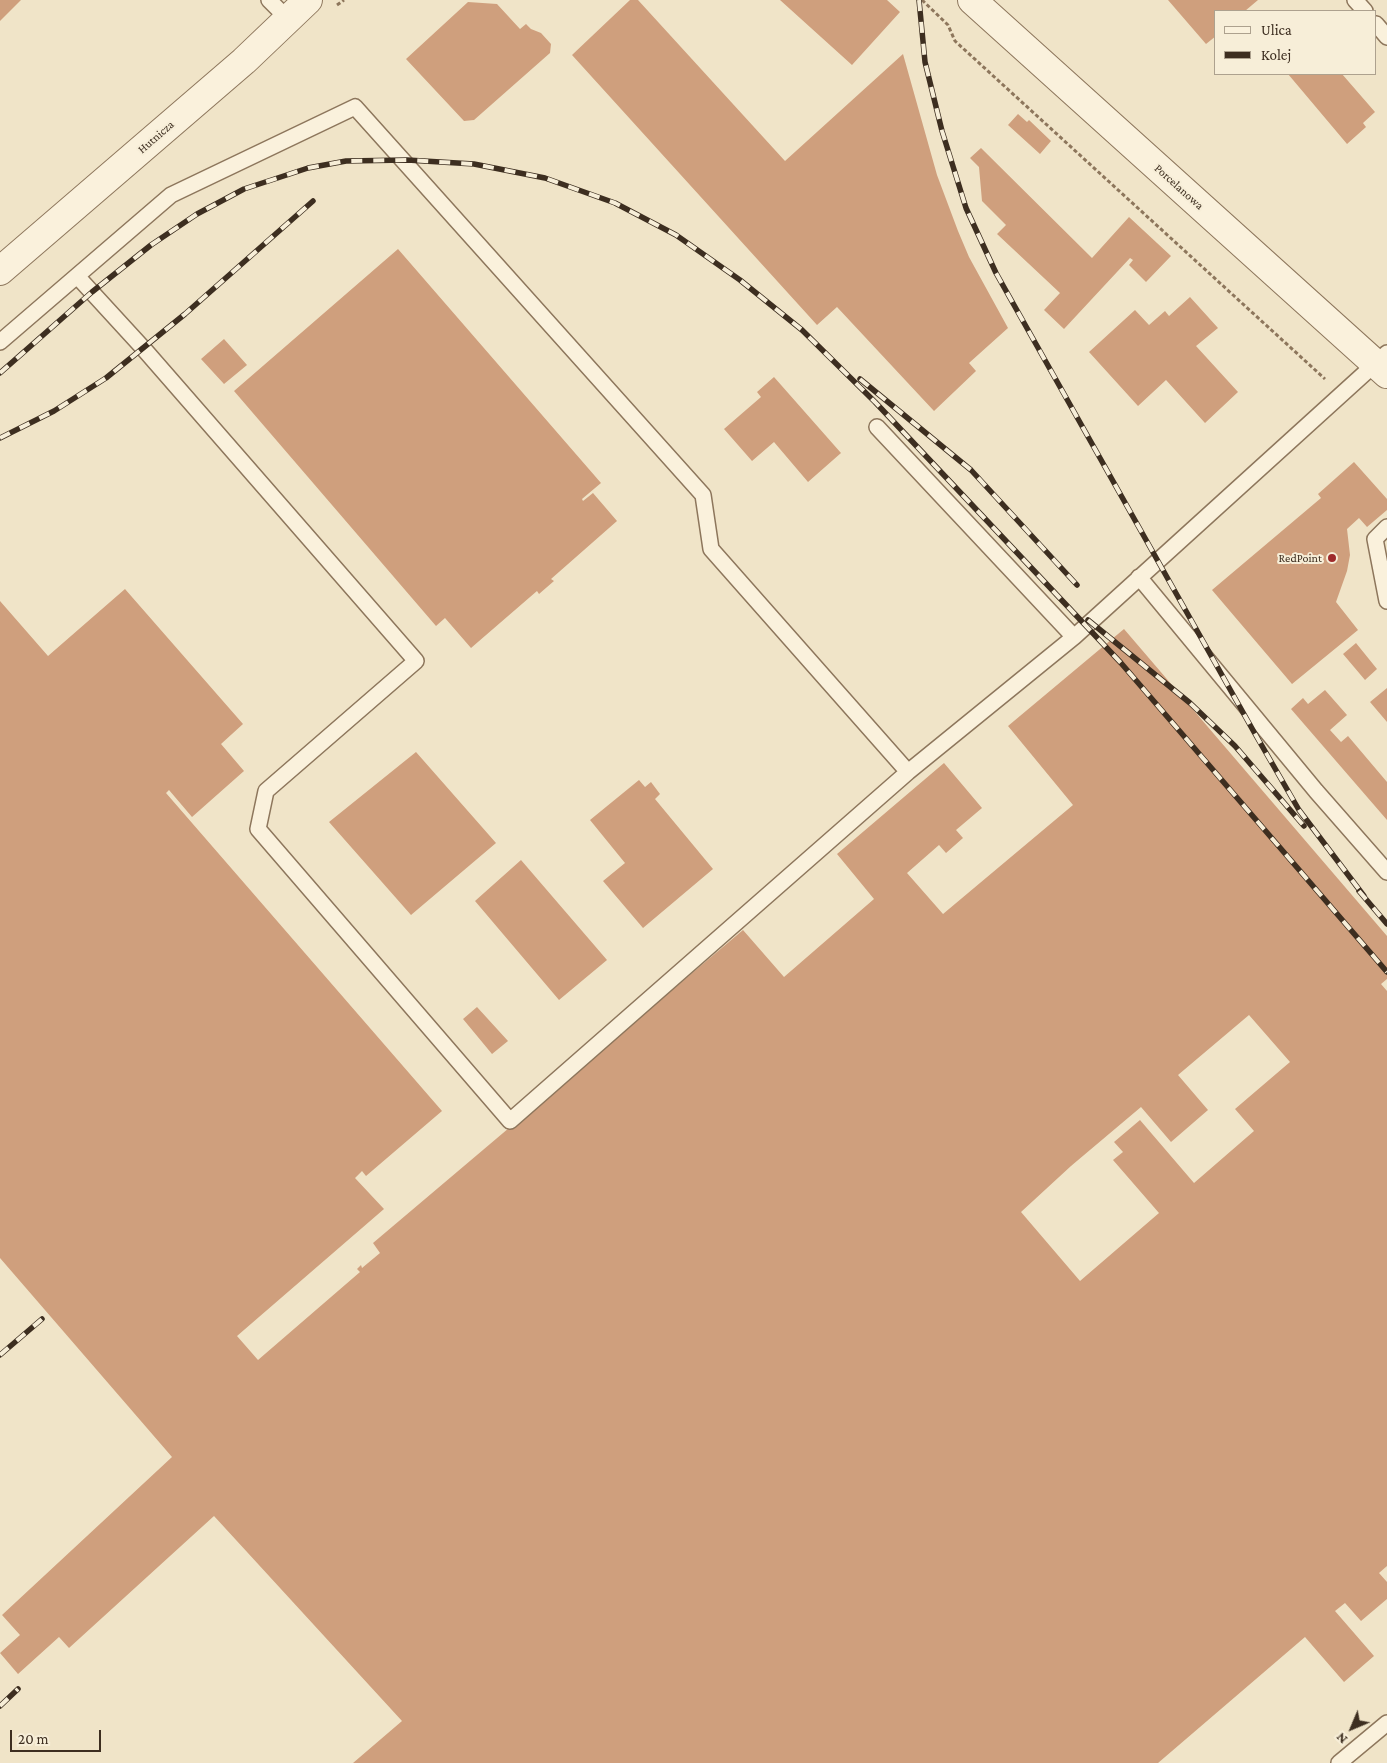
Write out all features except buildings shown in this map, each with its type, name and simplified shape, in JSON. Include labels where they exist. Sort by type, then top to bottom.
[{"type":"street","name":"Hutnicza","points":[[0,270],[244,61],[308,0]]},
{"type":"street","name":"Porcelanowa","points":[[972,0],[1383,363]]},
{"type":"lane","points":[[269,0],[288,19]]},
{"type":"lane","points":[[1355,0],[1364,10]]},
{"type":"lane","points":[[1377,25],[1387,37]]},
{"type":"lane","points":[[0,342],[171,195],[355,107],[703,495],[711,549],[908,772]]},
{"type":"lane","points":[[77,276],[150,356],[416,661],[266,791],[258,829],[510,1121],[908,772],[1074,636],[1354,382],[1383,363]]},
{"type":"lane","points":[[877,427],[1074,636]]},
{"type":"lane","points":[[1387,527],[1376,539],[1387,601]]},
{"type":"lane","points":[[1139,577],[1316,791],[1387,872]]},
{"type":"lane","points":[[1339,1763],[1387,1722]]},
{"type":"path","points":[[922,0],[948,25],[955,41],[1328,381],[1354,382]]},
{"type":"railway","points":[[919,0],[925,62],[942,131],[966,208],[996,273],[1299,810],[1364,896]]},
{"type":"railway","points":[[0,373],[92,292],[151,245],[197,214],[244,189],[308,168],[346,161],[407,160],[474,164],[545,178],[615,203],[676,235],[740,280],[802,330],[875,402],[1121,663],[1387,972]]},
{"type":"railway","points":[[0,438],[54,411],[106,378],[185,314],[313,201]]},
{"type":"railway","points":[[860,379],[971,470],[1077,585]]},
{"type":"railway","points":[[1088,620],[1190,703],[1235,746],[1304,826]]},
{"type":"railway","points":[[1359,891],[1387,924]]},
{"type":"railway","points":[[0,1355],[42,1319]]},
{"type":"railway","points":[[0,1706],[18,1689]]},
{"type":"place","name":"RedPoint","points":[[1332,558]]}]
